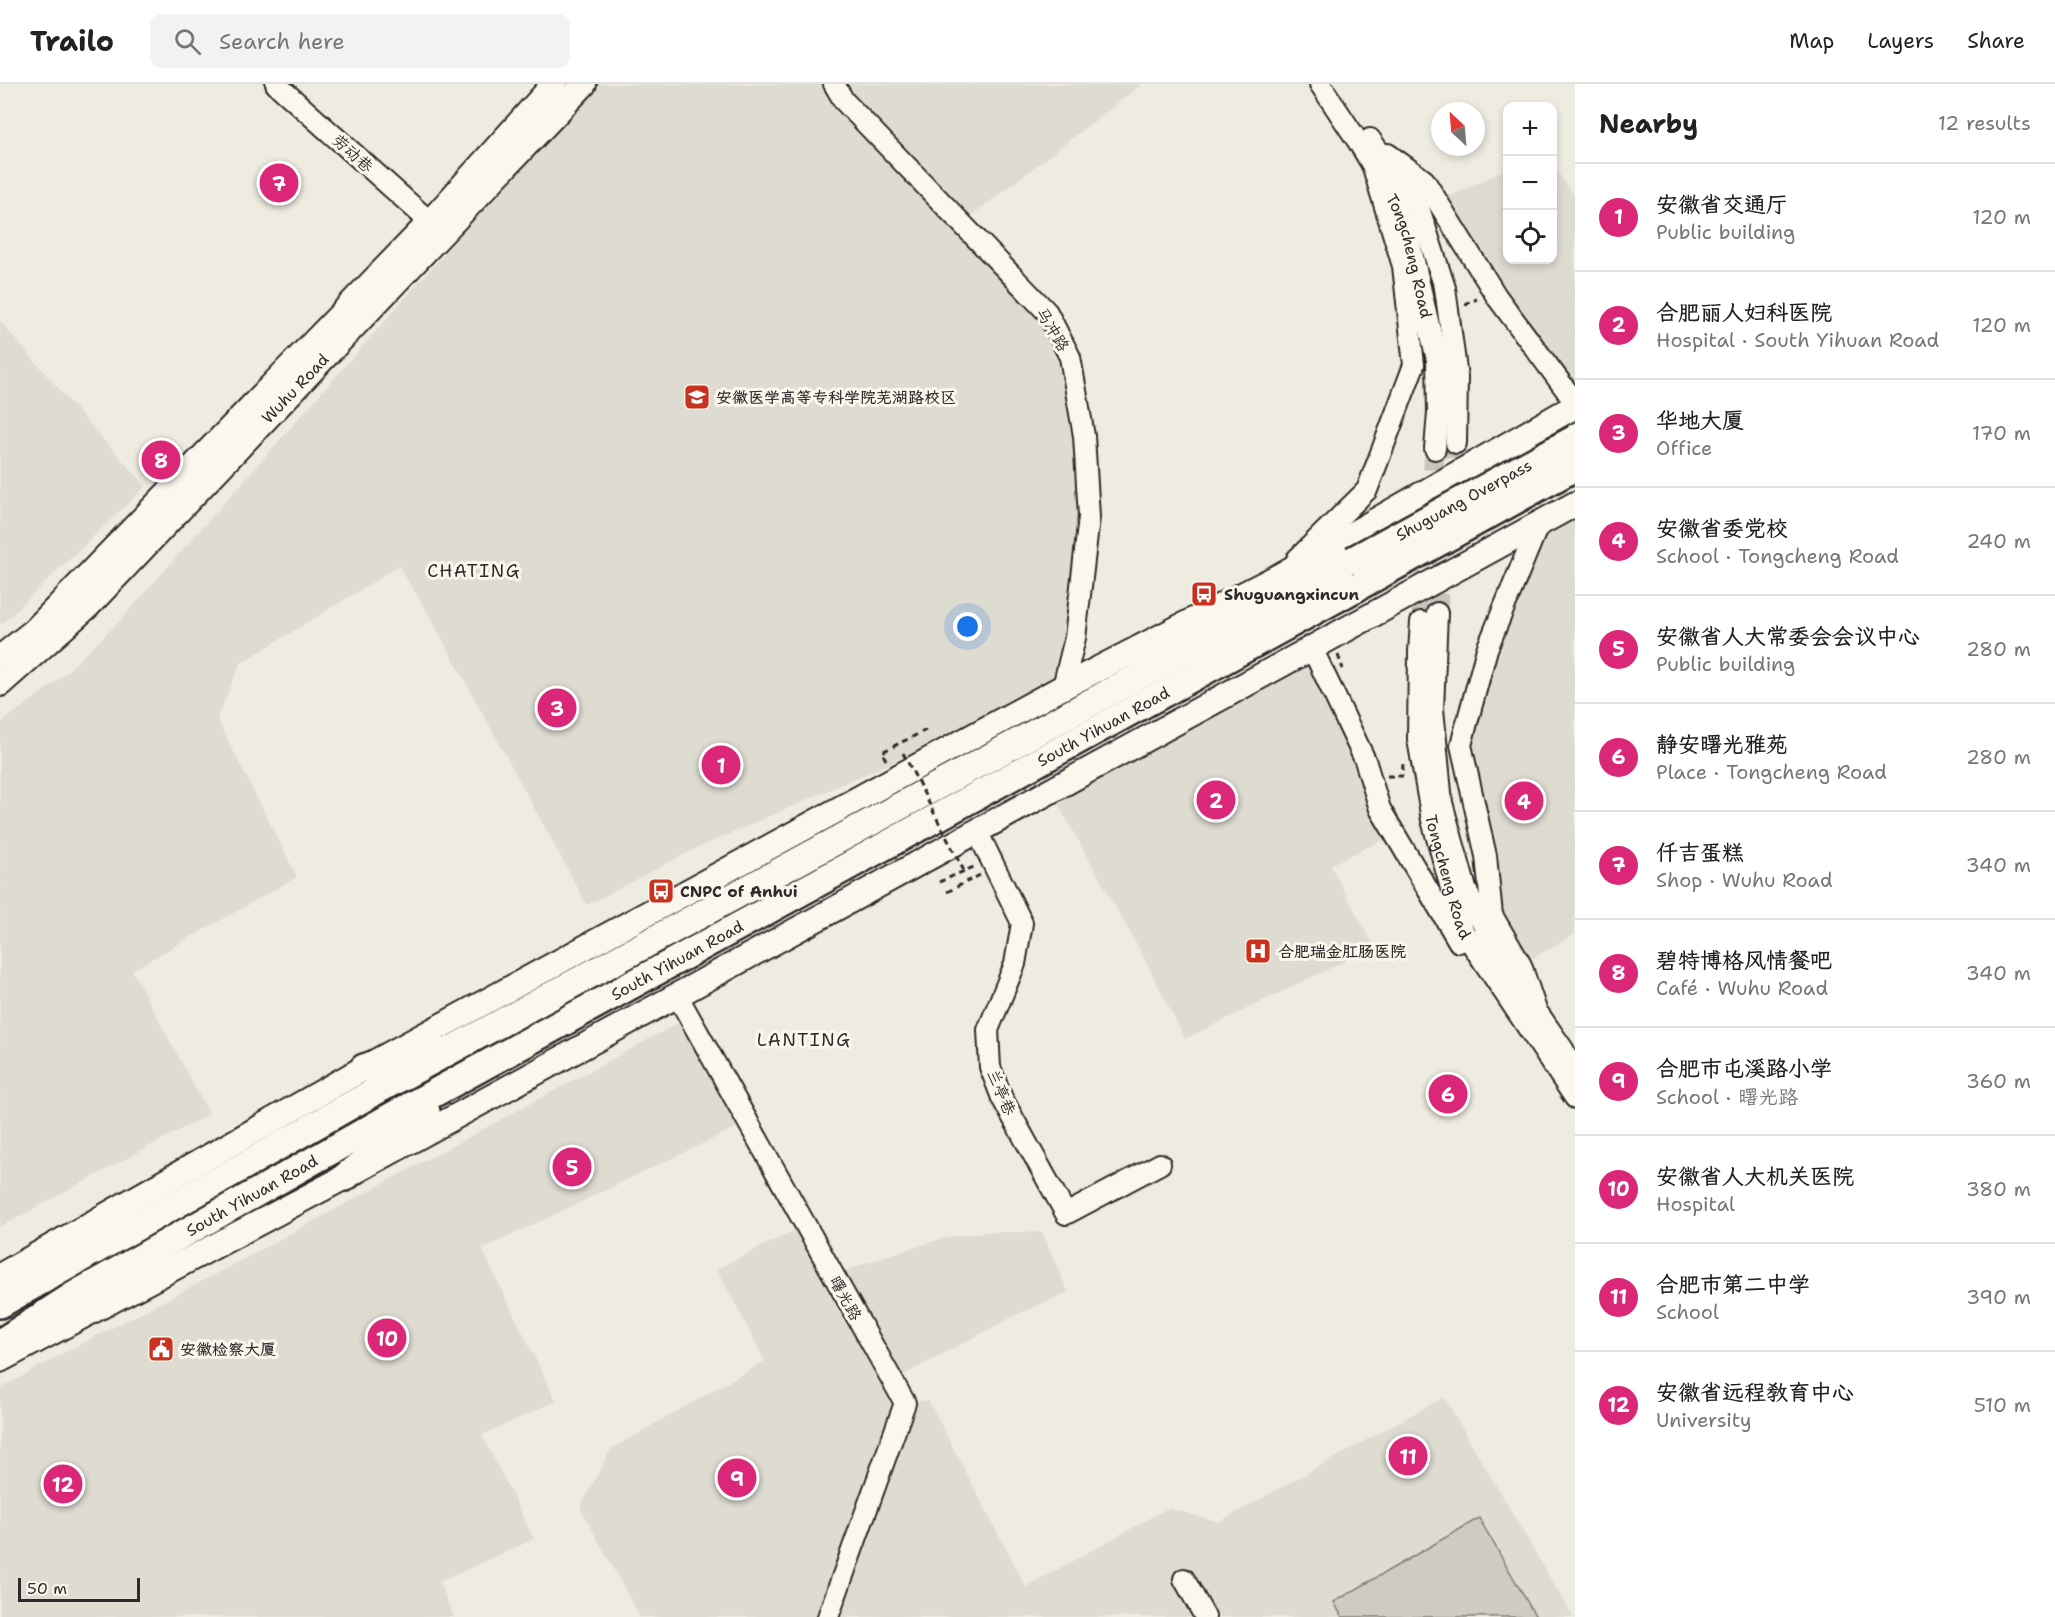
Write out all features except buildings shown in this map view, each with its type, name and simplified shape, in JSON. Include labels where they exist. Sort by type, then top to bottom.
[{"type":"highway","name":"Shuguang Overpass","points":[[1356,573],[1575,439]]},
{"type":"highway","name":"Shuguang Overpass","points":[[1356,573],[1575,467]]},
{"type":"highway","name":"South Yihuan Road","points":[[0,1305],[491,1028],[1356,573]]},
{"type":"highway","name":"South Yihuan Road","points":[[0,1343],[73,1296],[1356,573]]},
{"type":"highway","points":[[364,1068],[491,1028]]},
{"type":"highway","points":[[345,1178],[478,1069]]},
{"type":"highway","points":[[0,1328],[73,1296]]},
{"type":"main road","name":"Wuhu Road","points":[[0,658],[34,631],[430,222],[554,84]]},
{"type":"main road","name":"Wuhu Road","points":[[0,684],[88,606],[584,84]]},
{"type":"main road","points":[[0,1276],[364,1068],[1063,687],[1281,575],[1575,406]]},
{"type":"main road","points":[[0,1360],[345,1178],[1575,504]]},
{"type":"street","name":"劳动巷","points":[[276,84],[430,222]]},
{"type":"street","name":"马冲路","points":[[834,84],[844,100],[1047,312],[1070,357],[1084,436],[1089,517],[1075,638],[1063,687]]},
{"type":"street","name":"Tongcheng Road","points":[[1320,84],[1372,164],[1398,208],[1407,231],[1437,360],[1438,412],[1435,449]]},
{"type":"street","name":"Tongcheng Road","points":[[1334,84],[1372,142],[1418,205],[1444,288],[1457,377],[1456,443]]},
{"type":"street","points":[[1372,142],[1424,180],[1497,297],[1575,402]]},
{"type":"street","points":[[1281,575],[1367,490],[1414,365],[1403,266],[1372,164]]},
{"type":"street","points":[[1536,1010],[1521,964],[1492,915],[1486,856],[1461,745],[1487,649],[1539,524]]},
{"type":"street","name":"Tongcheng Road","points":[[1575,1071],[1563,1049],[1497,954],[1466,889],[1442,803],[1433,709],[1429,618],[1419,652],[1418,740],[1432,820],[1463,931],[1575,1098]]},
{"type":"street","points":[[1322,642],[1365,760],[1380,809],[1453,932],[1460,942],[1483,960]]},
{"type":"street","name":"兰亭巷","points":[[977,831],[1022,923],[1015,964],[988,1030],[990,1067],[1002,1098],[1066,1215],[1160,1164]]},
{"type":"street","name":"曙光路","points":[[677,995],[904,1403],[828,1617]]},
{"type":"street","points":[[1184,1579],[1205,1617]]},
{"type":"path","points":[[1322,642],[1343,669]]},
{"type":"path","points":[[926,730],[882,752],[886,760],[903,753],[964,871]]},
{"type":"path","points":[[1382,777],[1402,776],[1405,756]]},
{"type":"path","points":[[939,882],[981,864]]},
{"type":"path","points":[[947,892],[986,872]]},
{"type":"shaded area","points":[[594,84],[1142,84],[962,223],[1047,312],[1070,357],[1089,517],[1063,687],[697,848],[587,905],[432,620],[399,566],[240,664],[217,719],[297,877],[132,970],[209,1114],[0,1227],[0,724],[57,681],[120,621]]},
{"type":"shaded area","points":[[1503,171],[1503,264],[1557,264],[1557,172],[1575,197],[1575,402],[1438,202]]},
{"type":"shaded area","points":[[0,321],[146,486],[0,626]]},
{"type":"shaded area","points":[[1575,504],[1575,934],[1521,965],[1492,915],[1461,745],[1539,523]]},
{"type":"shaded area","points":[[1312,648],[1395,834],[1330,865],[1374,947],[1185,1039],[1142,954],[1050,790]]},
{"type":"shaded area","points":[[688,1018],[748,1122],[482,1249],[556,1401],[482,1435],[534,1539],[439,1582],[454,1617],[0,1617],[0,1389]]},
{"type":"shaded area","points":[[805,1225],[834,1275],[944,1238],[984,1232],[1042,1232],[1068,1292],[1014,1316],[892,1381],[905,1403],[928,1400],[1026,1587],[1168,1508],[1219,1522],[1444,1397],[1573,1617],[640,1617],[580,1508],[611,1449],[765,1361],[717,1269]]},
{"type":"shaded area","points":[[1479,1518],[1536,1617],[1342,1617],[1334,1602]]},
{"type":"tunnel","points":[[1451,488],[1456,443]]},
{"type":"tunnel","points":[[1431,500],[1435,449]]},
{"type":"tunnel","points":[[1437,613],[1446,529]]},
{"type":"tunnel","points":[[1421,622],[1428,538]]},
{"type":"place","name":"仟吉蛋糕","points":[[279,183]]},
{"type":"place","name":"安徽医学高等专科学院芜湖路校区","points":[[697,397]]},
{"type":"place","name":"碧特博格风情餐吧","points":[[161,460]]},
{"type":"place","name":"Shuguangxincun","points":[[1204,594]]},
{"type":"place","name":"华地大厦","points":[[557,708]]},
{"type":"place","name":"安徽省交通厅","points":[[721,765]]},
{"type":"place","name":"合肥丽人妇科医院","points":[[1216,800]]},
{"type":"place","name":"安徽省委党校","points":[[1524,801]]},
{"type":"place","name":"CNPC of Anhui","points":[[661,891]]},
{"type":"place","name":"合肥瑞金肛肠医院","points":[[1258,951]]},
{"type":"place","name":"静安曙光雅苑","points":[[1448,1094]]},
{"type":"place","name":"安徽省人大常委会会议中心","points":[[572,1167]]},
{"type":"place","name":"安徽省人大机关医院","points":[[387,1338]]},
{"type":"place","name":"安徽检察大厦","points":[[161,1349]]},
{"type":"place","name":"合肥市第二中学","points":[[1408,1456]]},
{"type":"place","name":"合肥市屯溪路小学","points":[[737,1478]]},
{"type":"place","name":"安徽省远程教育中心","points":[[63,1484]]},
{"type":"district","name":"CHATING","points":[[474,571]]},
{"type":"district","name":"LANTING","points":[[804,1040]]}]
